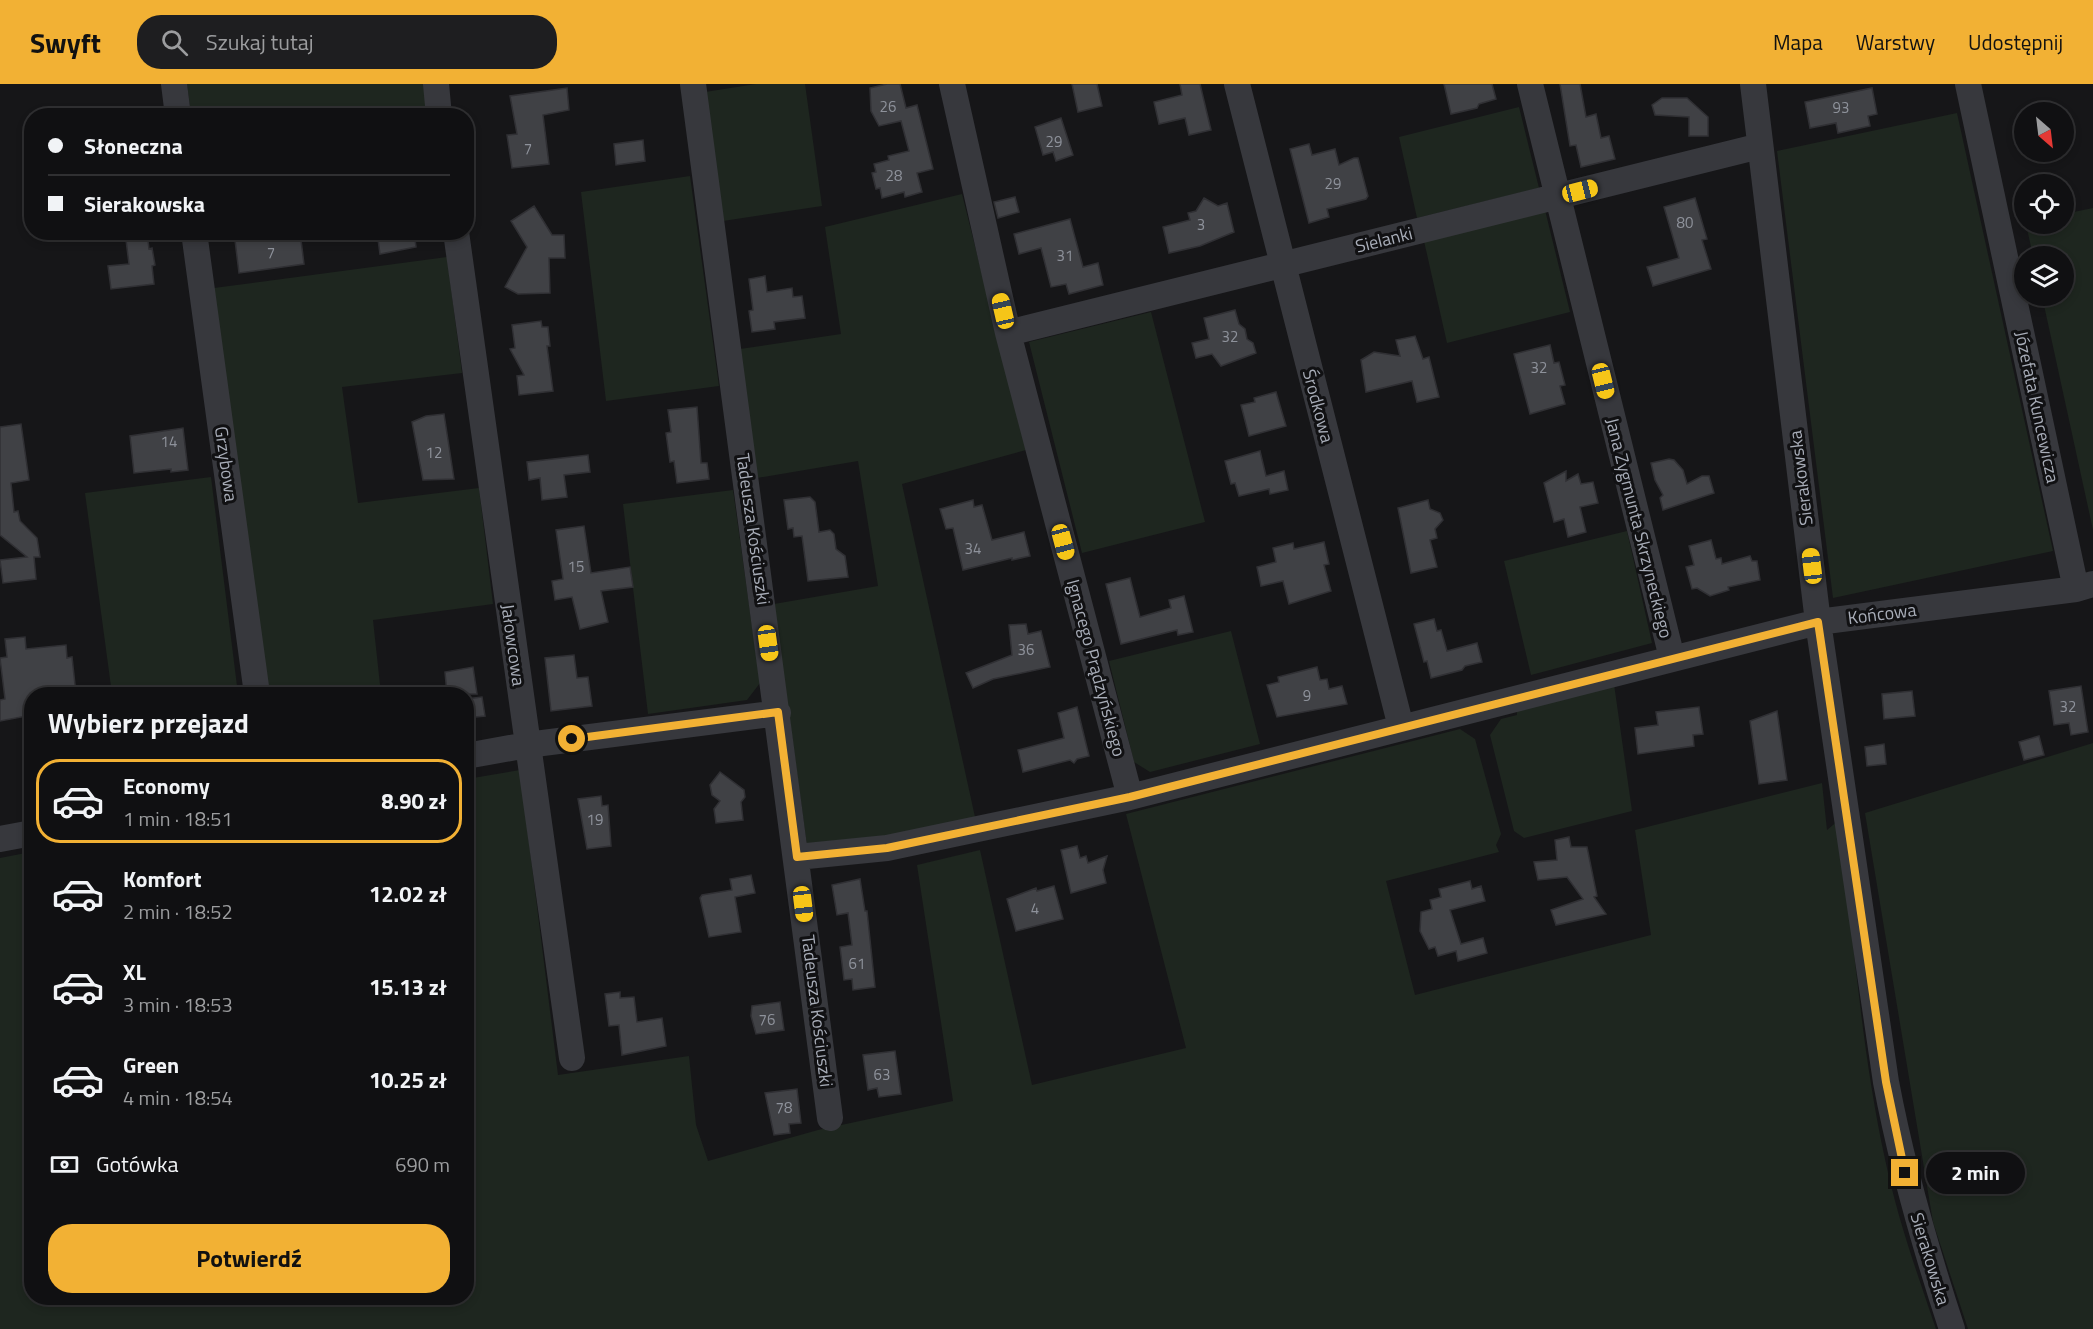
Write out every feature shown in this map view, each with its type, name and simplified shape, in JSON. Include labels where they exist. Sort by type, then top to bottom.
[{"type":"street","points":[[174,84],[177,108]]},
{"type":"street","points":[[436,84],[439,108]]},
{"type":"street","name":"Tadeusza Kościuszki","points":[[693,84],[830,1118]]},
{"type":"street","name":"Ignacego Prądzyńskiego","points":[[952,84],[1008,333],[1130,797]]},
{"type":"street","name":"Środkowa","points":[[1237,84],[1281,266],[1401,727]]},
{"type":"street","name":"Jana Zygmunta Skrzyneckiego","points":[[1530,84],[1671,658]]},
{"type":"street","name":"Sierakowska","points":[[1753,84],[1818,622],[1861,916],[1900,1155],[1920,1230],[1952,1329]]},
{"type":"street","name":"Józefata Kuncewicza","points":[[1968,84],[2085,587]]},
{"type":"street","name":"Sielanki","points":[[1008,333],[1760,146]]},
{"type":"street","name":"Grzybowa","points":[[195,240],[256,687]]},
{"type":"street","name":"Jałowcowa","points":[[457,240],[572,1058]]},
{"type":"street","name":"Końcowa","points":[[797,857],[887,848],[1130,797],[1818,622],[2085,587]]},
{"type":"street","points":[[474,755],[527,745],[778,712]]},
{"type":"street","points":[[0,839],[24,834]]},
{"type":"shaded area","points":[[187,84],[424,84],[427,108],[190,108]]},
{"type":"shaded area","points":[[756,84],[805,84],[822,206],[723,221],[705,92]]},
{"type":"shaded area","points":[[1519,107],[1539,188],[1417,218],[1399,137]]},
{"type":"shaded area","points":[[1957,113],[2053,551],[1833,598],[1777,151]]},
{"type":"shaded area","points":[[690,176],[719,386],[606,401],[581,192]]},
{"type":"shaded area","points":[[962,194],[1026,450],[902,484],[975,817],[916,832],[807,846],[774,604],[878,586],[858,461],[757,478],[740,349],[841,334],[825,227]]},
{"type":"shaded area","points":[[2093,208],[2093,530],[2044,306],[2074,306],[2074,246],[2031,246],[2028,234],[2074,234],[2074,212]]},
{"type":"shaded area","points":[[1545,210],[1570,312],[1447,343],[1424,241]]},
{"type":"shaded area","points":[[447,257],[462,373],[342,387],[358,503],[479,488],[493,604],[373,620],[380,687],[267,687],[214,288]]},
{"type":"shaded area","points":[[1151,312],[1205,522],[1082,553],[1029,342]]},
{"type":"shaded area","points":[[211,477],[237,687],[111,687],[85,493]]},
{"type":"shaded area","points":[[733,490],[760,683],[747,700],[648,714],[623,504]]},
{"type":"shaded area","points":[[1627,531],[1652,643],[1531,675],[1504,561]]},
{"type":"shaded area","points":[[1231,631],[1260,744],[1150,772],[1134,762],[1109,661]]},
{"type":"shaded area","points":[[1614,684],[1632,811],[1524,838],[1514,831],[1490,735],[1501,719],[1517,715],[1517,709]]},
{"type":"shaded area","points":[[1460,729],[1475,739],[1501,834],[1496,845],[1499,852],[1386,881],[1415,995],[1651,935],[1635,830],[1822,783],[1827,830],[1839,820],[1864,1033],[1885,1159],[1901,1224],[1936,1329],[0,1329],[0,858],[24,853],[24,1305],[474,1305],[474,778],[520,770],[558,1075],[689,1056],[696,1125],[708,1161],[818,1130],[953,1101],[917,865],[980,850],[1032,1085],[1186,1048],[1126,814]]},
{"type":"shaded area","points":[[2093,743],[2093,1329],[1968,1329],[1933,1222],[1865,813]]},
{"type":"building","points":[[900,84],[906,108],[917,105],[933,169],[917,173],[922,192],[905,197],[904,192],[882,198],[880,188],[876,189],[872,173],[876,172],[874,164],[889,160],[888,156],[909,151],[901,121],[879,126],[871,111],[870,88]]},
{"type":"building","points":[[1072,84],[1097,84],[1102,106],[1078,112]]},
{"type":"building","points":[[1180,84],[1200,84],[1211,130],[1189,135],[1185,118],[1159,124],[1154,102],[1182,95]]},
{"type":"building","points":[[1444,84],[1492,84],[1496,99],[1479,104],[1477,108],[1451,114]]},
{"type":"building","points":[[1560,84],[1580,84],[1586,117],[1596,114],[1601,138],[1609,136],[1615,159],[1581,167],[1576,145],[1570,146]]},
{"type":"building","points":[[567,88],[569,110],[543,115],[549,164],[512,168],[507,135],[517,134],[510,96]]},
{"type":"building","points":[[1872,88],[1877,114],[1868,116],[1870,126],[1838,133],[1836,123],[1810,128],[1805,102]]},
{"type":"building","points":[[1662,98],[1687,98],[1708,117],[1708,136],[1689,136],[1689,117],[1655,115],[1652,105]]},
{"type":"building","points":[[1061,118],[1073,155],[1056,161],[1053,152],[1043,155],[1035,127]]},
{"type":"building","points":[[643,140],[645,161],[616,165],[614,144]]},
{"type":"building","points":[[1309,144],[1312,155],[1335,149],[1339,165],[1358,158],[1368,196],[1366,199],[1327,209],[1329,217],[1309,223],[1290,149]]},
{"type":"building","points":[[1015,197],[1019,212],[998,218],[994,202]]},
{"type":"building","points":[[1204,198],[1218,206],[1227,203],[1234,232],[1200,246],[1169,253],[1163,227],[1190,220],[1188,213],[1196,211]]},
{"type":"building","points":[[1695,198],[1707,239],[1702,240],[1711,269],[1653,286],[1647,267],[1679,258],[1664,207]]},
{"type":"building","points":[[534,206],[552,235],[564,235],[565,258],[549,258],[550,293],[518,294],[505,287],[527,247],[511,221]]},
{"type":"building","points":[[1070,219],[1083,267],[1098,263],[1103,285],[1069,294],[1066,284],[1051,287],[1041,248],[1019,254],[1014,234]]},
{"type":"building","points":[[126,240],[148,240],[155,265],[152,266],[154,284],[111,289],[108,266],[129,264]]},
{"type":"building","points":[[235,240],[301,240],[304,264],[239,273]]},
{"type":"building","points":[[378,240],[415,240],[416,247],[380,254]]},
{"type":"building","points":[[765,276],[767,292],[792,288],[793,297],[802,296],[805,318],[774,322],[775,329],[752,332],[749,311],[753,310],[749,279]]},
{"type":"building","points":[[1235,310],[1239,324],[1245,329],[1247,339],[1253,343],[1256,353],[1221,366],[1212,354],[1196,358],[1192,343],[1209,339],[1204,318]]},
{"type":"building","points":[[541,321],[542,327],[548,327],[550,346],[547,346],[553,391],[519,395],[517,376],[524,375],[510,349],[515,348],[512,325]]},
{"type":"building","points":[[1415,336],[1423,359],[1429,357],[1439,397],[1417,402],[1412,381],[1366,392],[1361,360],[1374,352],[1400,356],[1396,340]]},
{"type":"building","points":[[1550,345],[1554,363],[1559,362],[1565,385],[1560,386],[1565,404],[1530,414],[1514,354]]},
{"type":"building","points":[[1276,392],[1286,426],[1249,436],[1241,405],[1255,402],[1254,398]]},
{"type":"building","points":[[697,407],[701,463],[707,463],[709,479],[677,483],[674,461],[670,462],[666,433],[671,432],[668,410]]},
{"type":"building","points":[[444,414],[454,479],[423,480],[412,422],[426,416]]},
{"type":"building","points":[[21,424],[29,480],[11,483],[14,512],[18,511],[20,521],[37,538],[40,557],[34,557],[36,579],[3,583],[0,560],[27,557],[0,535],[0,427]]},
{"type":"building","points":[[183,428],[188,470],[171,472],[171,469],[134,473],[130,436]]},
{"type":"building","points":[[1260,451],[1266,476],[1284,471],[1288,490],[1270,494],[1269,489],[1239,496],[1235,483],[1231,484],[1225,461]]},
{"type":"building","points":[[588,455],[590,472],[564,475],[567,497],[542,500],[540,478],[529,480],[527,462]]},
{"type":"building","points":[[1674,460],[1683,470],[1687,484],[1702,476],[1709,476],[1714,493],[1663,510],[1660,498],[1663,495],[1655,480],[1651,463]]},
{"type":"building","points":[[1566,471],[1566,481],[1578,474],[1581,484],[1593,482],[1598,503],[1580,507],[1586,532],[1568,537],[1564,519],[1554,522],[1544,483]]},
{"type":"building","points":[[810,497],[815,502],[819,532],[830,530],[834,534],[836,549],[845,556],[848,577],[808,581],[802,536],[794,537],[793,528],[788,529],[784,500]]},
{"type":"building","points":[[973,500],[974,507],[982,505],[992,540],[1024,532],[1030,556],[963,570],[953,528],[946,529],[940,509]]},
{"type":"building","points":[[1428,500],[1430,509],[1440,513],[1443,520],[1435,529],[1437,538],[1430,540],[1437,567],[1411,573],[1398,508]]},
{"type":"building","points":[[584,526],[591,573],[630,567],[633,587],[601,591],[608,622],[580,629],[572,597],[555,600],[552,581],[563,579],[556,530]]},
{"type":"building","points":[[1711,540],[1716,559],[1721,558],[1722,564],[1750,556],[1752,561],[1757,561],[1760,580],[1728,587],[1729,590],[1710,596],[1697,588],[1692,589],[1686,567],[1694,565],[1689,546]]},
{"type":"building","points":[[1324,542],[1329,564],[1324,565],[1331,591],[1289,604],[1283,581],[1261,586],[1257,567],[1276,562],[1273,548],[1293,543],[1294,549]]},
{"type":"building","points":[[1130,578],[1140,617],[1171,608],[1169,600],[1184,596],[1193,632],[1178,635],[1177,630],[1121,644],[1106,584]]},
{"type":"building","points":[[1434,619],[1437,631],[1441,630],[1447,651],[1477,643],[1482,662],[1431,678],[1427,661],[1424,662],[1414,624]]},
{"type":"building","points":[[1026,624],[1028,634],[1041,631],[1050,667],[993,679],[973,688],[966,673],[1012,655],[1009,625]]},
{"type":"building","points":[[25,637],[26,649],[66,645],[67,658],[72,657],[75,687],[24,687],[24,716],[0,721],[0,700],[5,699],[0,658],[7,657],[5,639]]},
{"type":"building","points":[[574,655],[577,678],[588,677],[592,706],[551,711],[545,658]]},
{"type":"building","points":[[473,667],[477,694],[474,694],[474,687],[446,687],[445,672]]},
{"type":"building","points":[[1317,667],[1320,680],[1327,679],[1329,689],[1342,686],[1347,704],[1277,717],[1267,685],[1279,682],[1278,677]]},
{"type":"building","points":[[2081,686],[2088,732],[2071,735],[2069,723],[2054,725],[2049,691]]},
{"type":"building","points":[[1912,691],[1915,716],[1884,719],[1882,694]]},
{"type":"building","points":[[482,697],[485,716],[474,717],[474,698]]},
{"type":"building","points":[[1077,707],[1089,756],[1077,759],[1074,763],[1070,760],[1023,772],[1018,750],[1064,738],[1058,713]]},
{"type":"building","points":[[1699,707],[1703,734],[1693,735],[1694,746],[1638,754],[1635,728],[1658,725],[1656,712]]},
{"type":"building","points":[[1777,711],[1787,780],[1759,784],[1750,721]]},
{"type":"building","points":[[2039,736],[2044,755],[2024,760],[2019,742]]},
{"type":"building","points":[[1884,744],[1886,764],[1867,766],[1865,747]]},
{"type":"building","points":[[720,772],[744,790],[745,797],[741,802],[743,820],[716,823],[714,809],[720,801],[712,795],[710,785]]},
{"type":"building","points":[[601,796],[602,806],[608,805],[611,846],[587,849],[578,799]]},
{"type":"building","points":[[1569,837],[1571,847],[1587,847],[1597,896],[1594,897],[1606,914],[1556,925],[1551,910],[1583,899],[1567,877],[1538,880],[1534,862],[1557,860],[1555,840]]},
{"type":"building","points":[[1077,846],[1080,858],[1086,856],[1088,863],[1107,856],[1103,870],[1106,883],[1071,893],[1061,850]]},
{"type":"building","points":[[751,875],[755,893],[735,897],[741,932],[709,937],[700,898],[702,895],[732,890],[730,879]]},
{"type":"building","points":[[860,879],[865,911],[867,911],[875,987],[853,990],[852,979],[844,980],[840,947],[852,945],[848,913],[837,915],[832,885]]},
{"type":"building","points":[[1470,881],[1472,889],[1481,886],[1485,901],[1450,910],[1461,944],[1483,938],[1487,953],[1458,961],[1456,951],[1438,956],[1435,947],[1429,949],[1420,931],[1421,912],[1432,909],[1430,900],[1441,897],[1439,889]]},
{"type":"building","points":[[1054,886],[1063,919],[1016,931],[1007,899],[1036,888],[1037,891]]},
{"type":"building","points":[[620,992],[620,998],[634,997],[637,1022],[662,1018],[666,1046],[622,1055],[619,1025],[609,1026],[605,994]]},
{"type":"building","points":[[780,1002],[784,1030],[756,1034],[751,1016],[752,1006]]},
{"type":"building","points":[[895,1051],[901,1094],[879,1097],[877,1088],[868,1090],[863,1055]]},
{"type":"building","points":[[797,1089],[801,1123],[789,1124],[790,1133],[774,1135],[765,1093]]},
{"type":"route","points":[[572,739],[778,712],[797,857],[887,848],[1130,797],[1818,622],[1886,1082],[1905,1173]]}]
